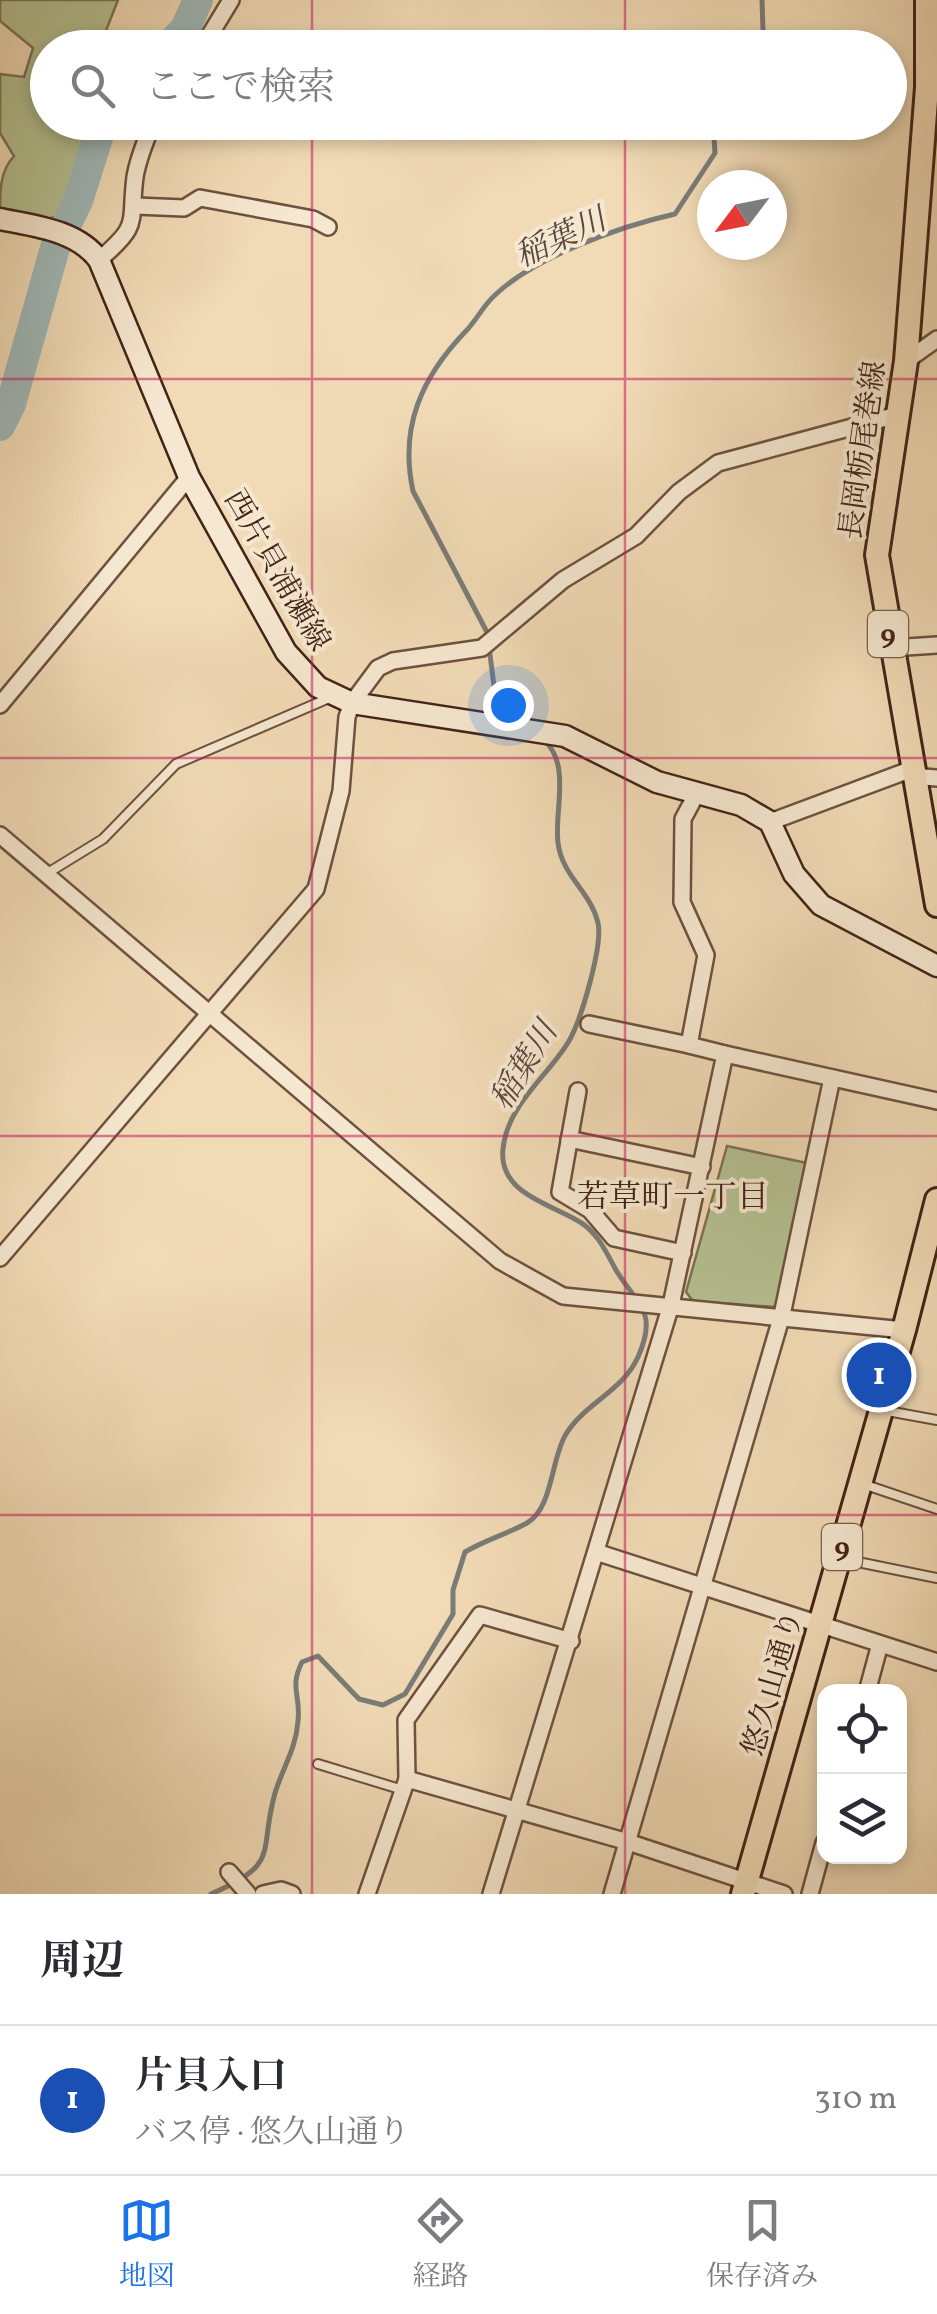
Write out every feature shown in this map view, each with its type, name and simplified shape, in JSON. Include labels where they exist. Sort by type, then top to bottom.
[{"type":"main road","name":"長岡栃尾巻線","points":[[927,0],[932,30],[906,362],[877,555],[937,905]]},
{"type":"main road","points":[[0,219],[53,230],[84,244],[99,260]]},
{"type":"main road","name":"西片貝浦瀬線","points":[[99,260],[189,477],[286,652],[307,678],[343,699]]},
{"type":"main road","points":[[343,699],[565,736],[657,782],[741,805],[770,822],[794,874],[821,904],[937,966]]},
{"type":"main road","name":"悠久山通り","points":[[745,1888],[862,1483],[937,1200]]},
{"type":"street","points":[[213,30],[231,0]]},
{"type":"street","points":[[99,260],[128,233],[136,206],[135,179],[147,140]]},
{"type":"street","points":[[136,206],[184,208],[200,198],[313,219],[328,227]]},
{"type":"street","points":[[906,362],[937,339]]},
{"type":"street","points":[[0,1258],[316,888],[342,791],[343,699],[385,664],[462,654],[497,639],[563,580],[636,536],[678,492],[718,463],[897,415]]},
{"type":"street","points":[[0,705],[189,477]]},
{"type":"street","points":[[891,648],[937,645]]},
{"type":"street","points":[[770,822],[912,769],[923,777],[937,778]]},
{"type":"street","points":[[689,1044],[706,955],[682,902],[683,819],[697,793]]},
{"type":"street","points":[[0,835],[500,1261],[563,1296],[904,1330]]},
{"type":"street","points":[[589,1024],[937,1101]]},
{"type":"street","points":[[492,1894],[599,1554],[664,1307],[683,1253],[725,1054]]},
{"type":"street","points":[[612,1894],[782,1315],[832,1078]]},
{"type":"street","points":[[578,1090],[560,1192],[590,1210],[614,1238],[683,1253]]},
{"type":"street","points":[[569,1140],[702,1167]]},
{"type":"street","points":[[599,1554],[937,1662]]},
{"type":"street","points":[[367,1894],[405,1784],[406,1720],[480,1615],[572,1641]]},
{"type":"street","points":[[869,1684],[880,1644]]},
{"type":"street","points":[[405,1784],[628,1842],[745,1888],[784,1894]]},
{"type":"street","points":[[810,1894],[818,1864]]},
{"type":"street","points":[[228,1872],[248,1894]]},
{"type":"street","points":[[263,1894],[281,1890],[292,1894]]},
{"type":"lane","points":[[46,874],[104,838],[176,764],[343,699]]},
{"type":"lane","points":[[882,1410],[937,1420]]},
{"type":"lane","points":[[862,1483],[937,1510]]},
{"type":"lane","points":[[839,1558],[937,1578]]},
{"type":"lane","points":[[318,1764],[405,1784]]},
{"type":"green space","points":[[0,0],[118,0],[106,30],[30,30],[30,46],[0,21]]},
{"type":"green space","points":[[30,58],[30,140],[89,140],[63,215],[43,220],[0,212],[3,175],[14,156],[0,133],[0,74],[24,77]]},
{"type":"green space","points":[[727,1146],[807,1163],[776,1307],[693,1301],[686,1292]]},
{"type":"waterway","points":[[184,30],[198,0]]},
{"type":"waterway","name":"稲葉川","points":[[762,0],[763,30]]},
{"type":"waterway","points":[[0,426],[11,404],[55,248],[78,201],[97,140]]},
{"type":"waterway","name":"稲葉川","points":[[489,636],[413,491],[409,445],[426,385],[486,304],[511,282],[579,245],[675,214],[715,153],[714,140]]},
{"type":"waterway","name":"稲葉川","points":[[489,647],[494,686],[521,721]]},
{"type":"waterway","name":"稲葉川","points":[[211,1894],[249,1874],[263,1855],[275,1793],[297,1731],[296,1679],[302,1662],[318,1656],[359,1699],[383,1705],[405,1694],[453,1614],[453,1590],[465,1552],[536,1516],[547,1495],[566,1434],[623,1379],[644,1341],[646,1318],[642,1309],[597,1237],[580,1222],[529,1196],[509,1177],[504,1164],[503,1149],[512,1118],[574,1031],[590,983],[599,934],[594,912],[561,855],[557,830],[559,776],[553,751],[545,741]]},
{"type":"place","name":"片貝入口","points":[[879,1375]]},
{"type":"district","name":"若草町一丁目","points":[[673,1196]]}]
